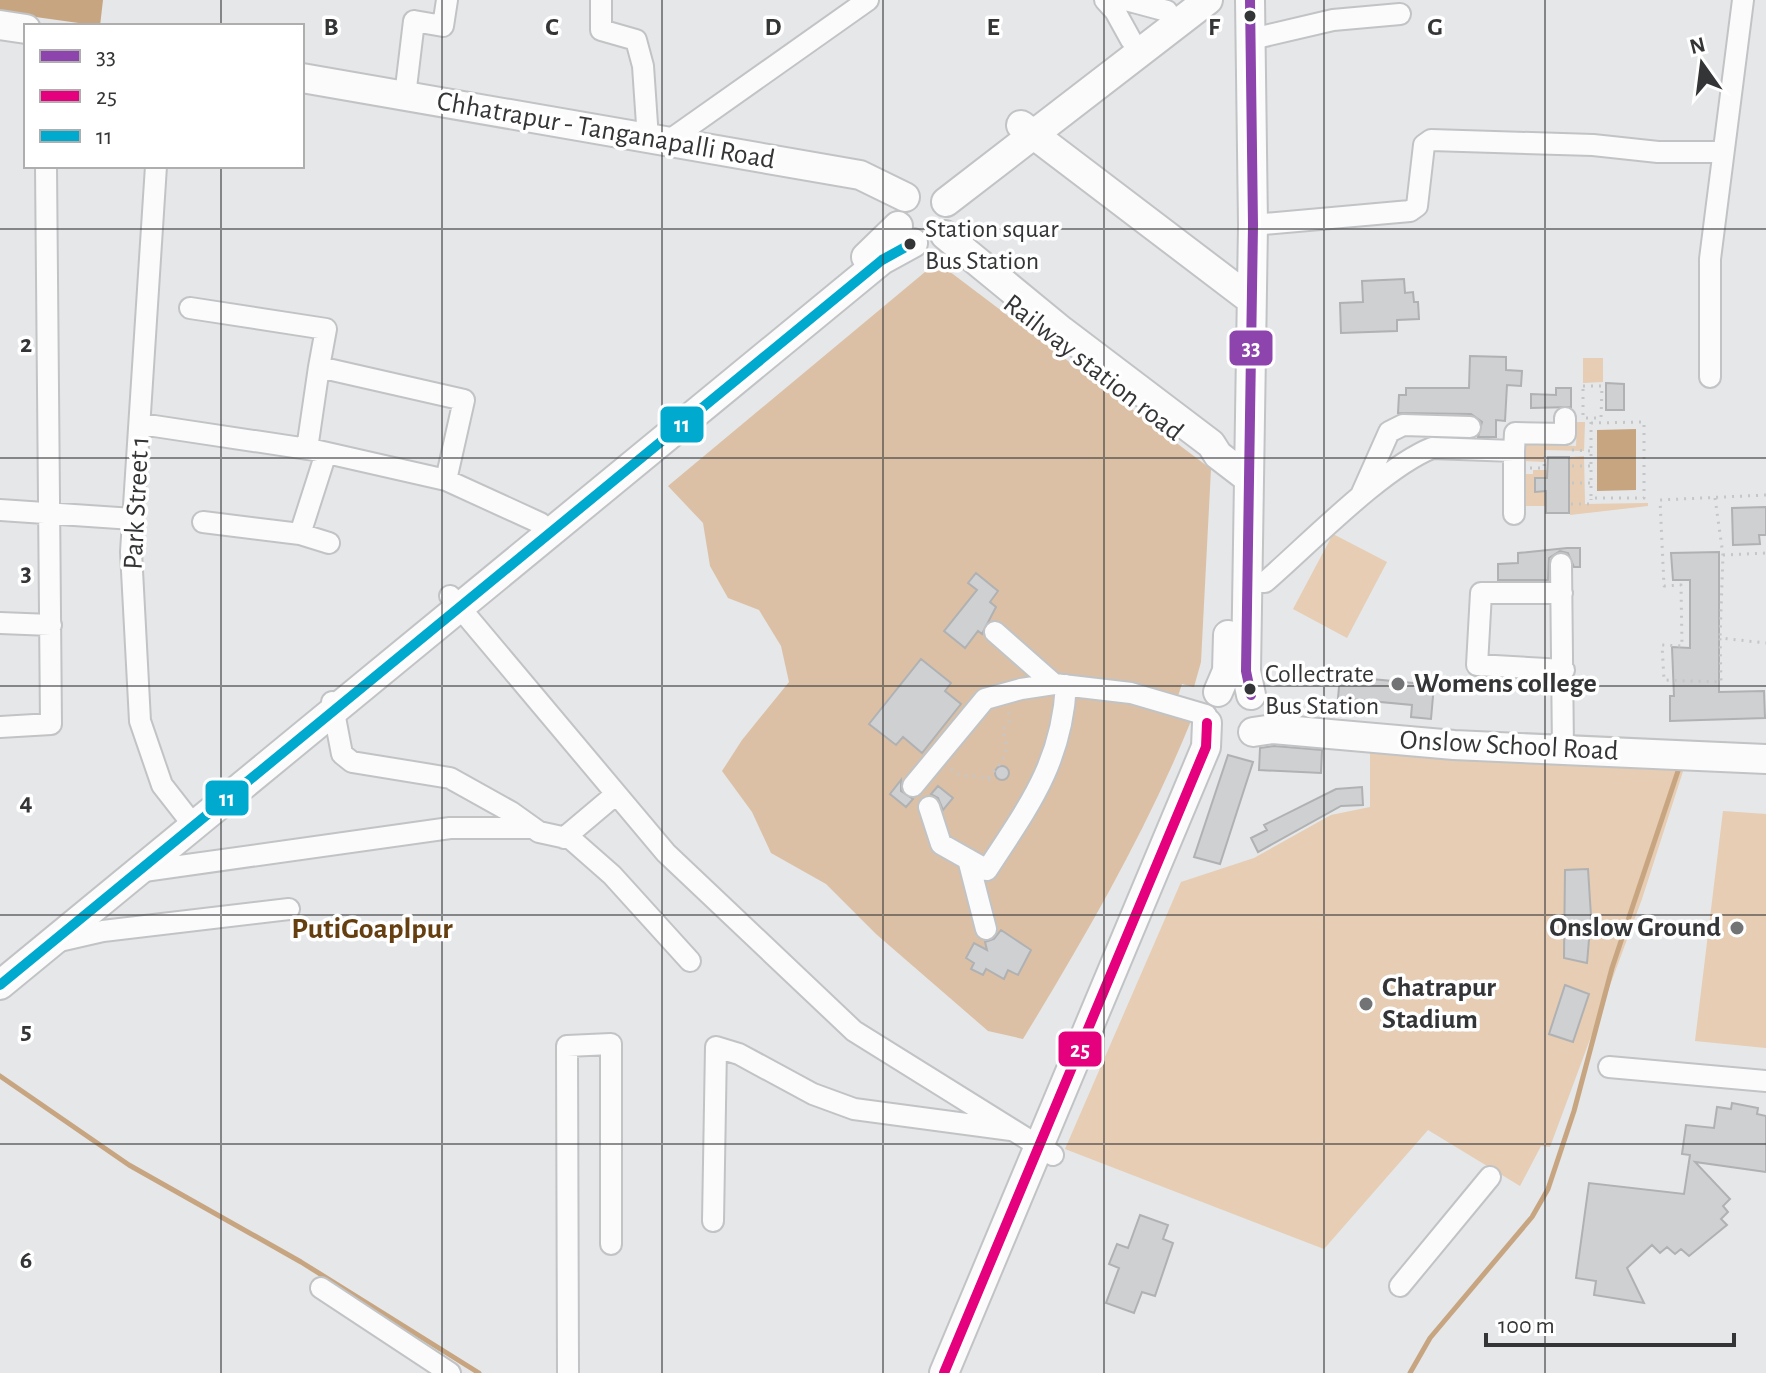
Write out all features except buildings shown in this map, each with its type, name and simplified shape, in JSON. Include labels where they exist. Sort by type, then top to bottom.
[{"type":"main road","points":[[1027,129],[1208,0]]},
{"type":"main road","points":[[944,1373],[1046,1151],[1232,715],[1246,671],[1247,582],[1233,467],[1248,440],[1242,251],[1240,0],[1229,0]]},
{"type":"main road","points":[[1232,715],[1227,671],[1233,467],[1244,295],[1253,225],[1250,0]]},
{"type":"main road","points":[[941,198],[1176,6]]},
{"type":"main road","points":[[0,25],[24,29]]},
{"type":"main road","name":"Chhatrapur - Tanganapalli Road","points":[[304,78],[860,175],[905,197]]},
{"type":"main road","points":[[1027,129],[1244,295]]},
{"type":"main road","points":[[0,985],[48,938],[545,527],[882,260],[951,219],[941,198],[922,190],[905,197],[896,214],[922,236]]},
{"type":"main road","name":"Railway station road","points":[[922,236],[1062,331],[1211,444],[1233,467]]},
{"type":"main road","name":"Onslow School Road","points":[[1232,715],[1276,714],[1422,731],[1766,759]]},
{"type":"main road","name":"Onslow School Road","points":[[1563,743],[1766,744]]},
{"type":"main road","points":[[0,969],[48,938]]},
{"type":"main road","points":[[962,1373],[1046,1151]]},
{"type":"street","points":[[405,96],[414,21],[443,26],[447,0]]},
{"type":"street","points":[[601,0],[601,30],[636,40],[657,140],[859,3]]},
{"type":"street","points":[[1105,0],[1131,40]]},
{"type":"street","points":[[1126,0],[1176,6]]},
{"type":"street","points":[[1710,377],[1710,259],[1743,0]]},
{"type":"street","points":[[1252,39],[1333,20],[1400,14]]},
{"type":"street","points":[[1253,225],[1410,211],[1417,206],[1424,145],[1431,140],[1593,145],[1658,152],[1723,152]]},
{"type":"street","points":[[0,727],[51,724],[46,168]]},
{"type":"street","name":"Park Street 1","points":[[156,168],[131,552],[140,721],[162,785],[189,822]]},
{"type":"street","points":[[190,308],[326,329],[319,367],[317,451],[300,534]]},
{"type":"street","points":[[319,367],[464,400],[446,480]]},
{"type":"street","points":[[1514,514],[1515,433],[1565,434],[1565,418]]},
{"type":"street","points":[[141,424],[317,451],[446,480],[545,527]]},
{"type":"street","points":[[1360,499],[1389,432],[1403,425],[1470,427]]},
{"type":"street","points":[[1247,582],[1265,582],[1360,499],[1420,453],[1432,448],[1514,460]]},
{"type":"street","points":[[0,510],[133,519]]},
{"type":"street","points":[[203,522],[300,534],[329,543]]},
{"type":"street","points":[[1561,564],[1563,743]]},
{"type":"street","points":[[1562,593],[1481,593],[1477,665],[1564,670]]},
{"type":"street","points":[[454,601],[666,853],[854,1031],[1046,1151]]},
{"type":"street","points":[[0,623],[51,625]]},
{"type":"street","points":[[995,632],[1060,684]]},
{"type":"street","points":[[913,786],[985,699],[1003,694],[1060,684],[1131,693],[1232,715]]},
{"type":"street","points":[[929,807],[941,844],[987,870],[1043,784],[1058,748],[1060,684]]},
{"type":"street","points":[[332,703],[342,754],[352,762],[450,778],[533,828],[571,839],[612,875],[690,961]]},
{"type":"street","points":[[564,838],[615,795]]},
{"type":"street","points":[[133,868],[450,828],[533,828]]},
{"type":"street","points":[[968,859],[986,929]]},
{"type":"street","points":[[48,938],[289,909]]},
{"type":"street","points":[[568,1373],[567,1046],[611,1044],[611,1244]]},
{"type":"street","points":[[713,1221],[716,1047],[739,1054],[813,1094],[854,1109],[966,1127],[1016,1130]]},
{"type":"street","points":[[1609,1067],[1766,1081]]},
{"type":"street","points":[[1400,1286],[1490,1177]]},
{"type":"street","points":[[321,1288],[450,1373]]},
{"type":"path","points":[[1591,498],[1644,498],[1644,422],[1591,420],[1583,418],[1583,386],[1602,386],[1601,420]]},
{"type":"path","points":[[1571,504],[1591,504],[1591,420]]},
{"type":"path","points":[[1514,460],[1544,468],[1545,450],[1558,450]]},
{"type":"path","points":[[1571,450],[1591,451]]},
{"type":"path","points":[[1572,466],[1591,466]]},
{"type":"path","points":[[1572,483],[1591,483]]},
{"type":"path","points":[[1715,497],[1723,555],[1721,682],[1664,680],[1662,645],[1682,646],[1681,585],[1664,586],[1660,500],[1715,497],[1766,495]]},
{"type":"path","points":[[1723,555],[1766,553]]},
{"type":"path","points":[[1720,638],[1766,643]]},
{"type":"path","points":[[935,758],[958,774],[990,780],[1005,759],[1007,738],[1002,731],[1011,715],[1003,694]]},
{"type":"shaded area","points":[[0,0],[103,0],[100,24],[0,12]]},
{"type":"shaded area","points":[[937,262],[1211,469],[1201,662],[1194,687],[1182,684],[1172,714],[1191,721],[1113,883],[1023,1039],[988,1031],[876,934],[826,884],[771,853],[752,812],[722,771],[742,740],[789,682],[781,646],[759,610],[728,598],[710,566],[703,523],[668,486]]},
{"type":"shaded area","points":[[1583,358],[1603,358],[1603,382],[1583,383]]},
{"type":"shaded area","points":[[1577,422],[1585,422],[1584,451],[1545,450],[1545,462],[1524,461],[1524,444],[1576,446]]},
{"type":"shaded area","points":[[1636,429],[1636,490],[1597,491],[1597,430]]},
{"type":"shaded area","points":[[1584,456],[1585,504],[1648,503],[1648,506],[1570,515],[1569,457]]},
{"type":"shaded area","points":[[1533,470],[1547,470],[1548,478],[1535,478],[1535,491],[1546,491],[1547,506],[1525,506],[1524,474],[1533,474]]},
{"type":"shaded area","points":[[1333,534],[1387,562],[1347,638],[1293,609]]},
{"type":"shaded area","name":"Chatrapur Stadium","points":[[1370,749],[1686,762],[1642,899],[1550,1147],[1541,1146],[1520,1186],[1428,1130],[1324,1249],[1065,1149],[1181,882],[1254,858],[1331,815],[1370,807]]},
{"type":"shaded area","name":"Onslow Ground","points":[[1723,811],[1766,814],[1766,1048],[1695,1041]]},
{"type":"waterway","points":[[1410,1373],[1430,1338],[1532,1217],[1548,1189],[1574,1111],[1612,968],[1678,771]]},
{"type":"waterway","points":[[0,1076],[129,1165],[301,1262],[479,1373]]},
{"type":"transit line","name":"33","points":[[1250,0],[1253,225],[1246,671],[1251,695]]},
{"type":"transit line","name":"11","points":[[0,985],[882,260],[913,243]]},
{"type":"transit line","name":"25","points":[[944,1373],[1206,747],[1207,723]]},
{"type":"place","name":"Station squar Bus Station","points":[[910,244]]},
{"type":"place","name":"Womens college","points":[[1398,684]]},
{"type":"place","name":"Collectrate Bus Station","points":[[1250,689]]},
{"type":"place","name":"Onslow Ground","points":[[1737,928]]},
{"type":"place","name":"Chatrapur Stadium","points":[[1366,1004]]},
{"type":"district","name":"PutiGoaplpur","points":[[372,929]]}]
